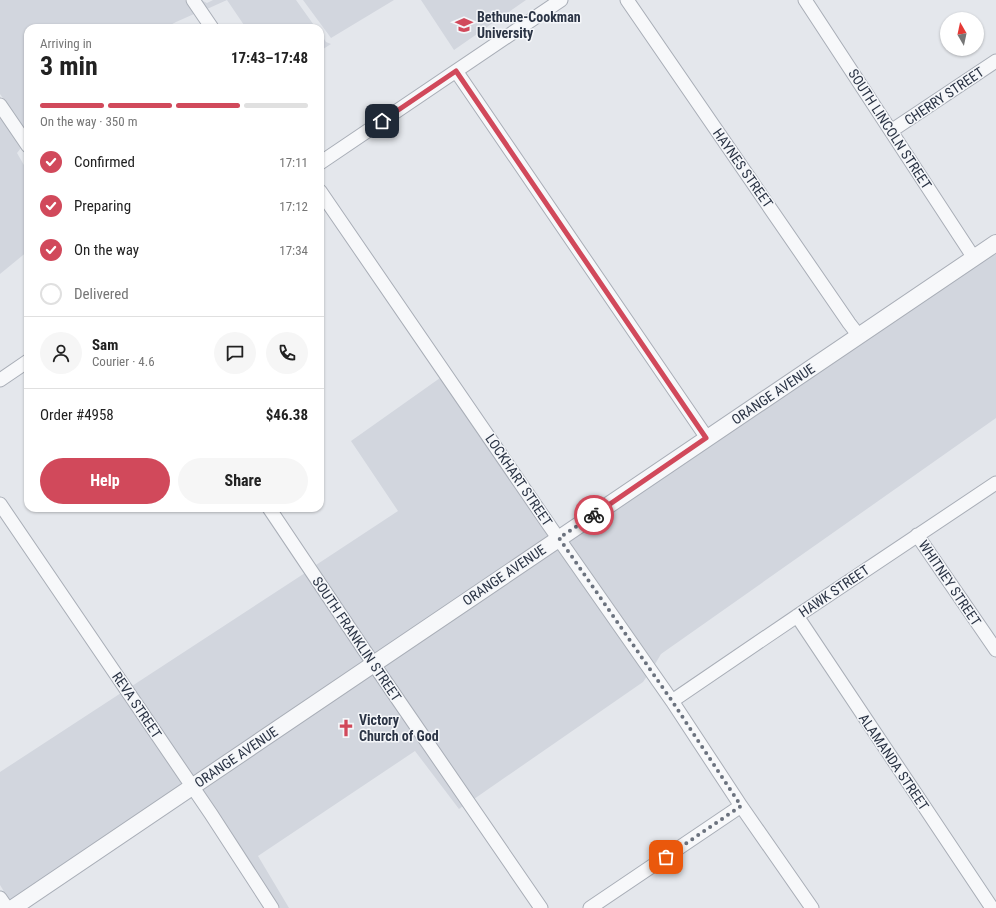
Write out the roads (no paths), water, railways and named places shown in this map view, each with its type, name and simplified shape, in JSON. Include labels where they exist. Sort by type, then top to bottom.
[{"type":"street","points":[[193,0],[209,24]]},
{"type":"street","points":[[324,160],[561,0]]},
{"type":"street","name":"HAYNES STREET","points":[[627,0],[859,336]]},
{"type":"street","name":"SOUTH LINCOLN STREET","points":[[811,2],[891,131],[974,258]]},
{"type":"street","name":"CHERRY STREET","points":[[891,131],[996,61]]},
{"type":"street","points":[[456,71],[706,438]]},
{"type":"street","points":[[0,105],[24,140]]},
{"type":"street","name":"LOCKHART STREET","points":[[324,197],[672,701],[741,806],[812,908]]},
{"type":"street","name":"ORANGE AVENUE","points":[[13,908],[996,243]]},
{"type":"street","points":[[0,380],[24,364]]},
{"type":"street","name":"HAWK STREET","points":[[672,701],[996,483]]},
{"type":"street","name":"REVA STREET","points":[[0,504],[211,814],[272,908]]},
{"type":"street","name":"SOUTH FRANKLIN STREET","points":[[272,512],[541,908]]},
{"type":"street","name":"WHITNEY STREET","points":[[917,535],[996,650]]},
{"type":"street","name":"ALAMANDA STREET","points":[[797,616],[992,908]]},
{"type":"street","points":[[590,908],[741,806]]},
{"type":"street","points":[[0,898],[7,908]]},
{"type":"place","name":"Bethune-Cookman University","points":[[464,25]]},
{"type":"place","name":"Victory Church of God","points":[[346,728]]}]
